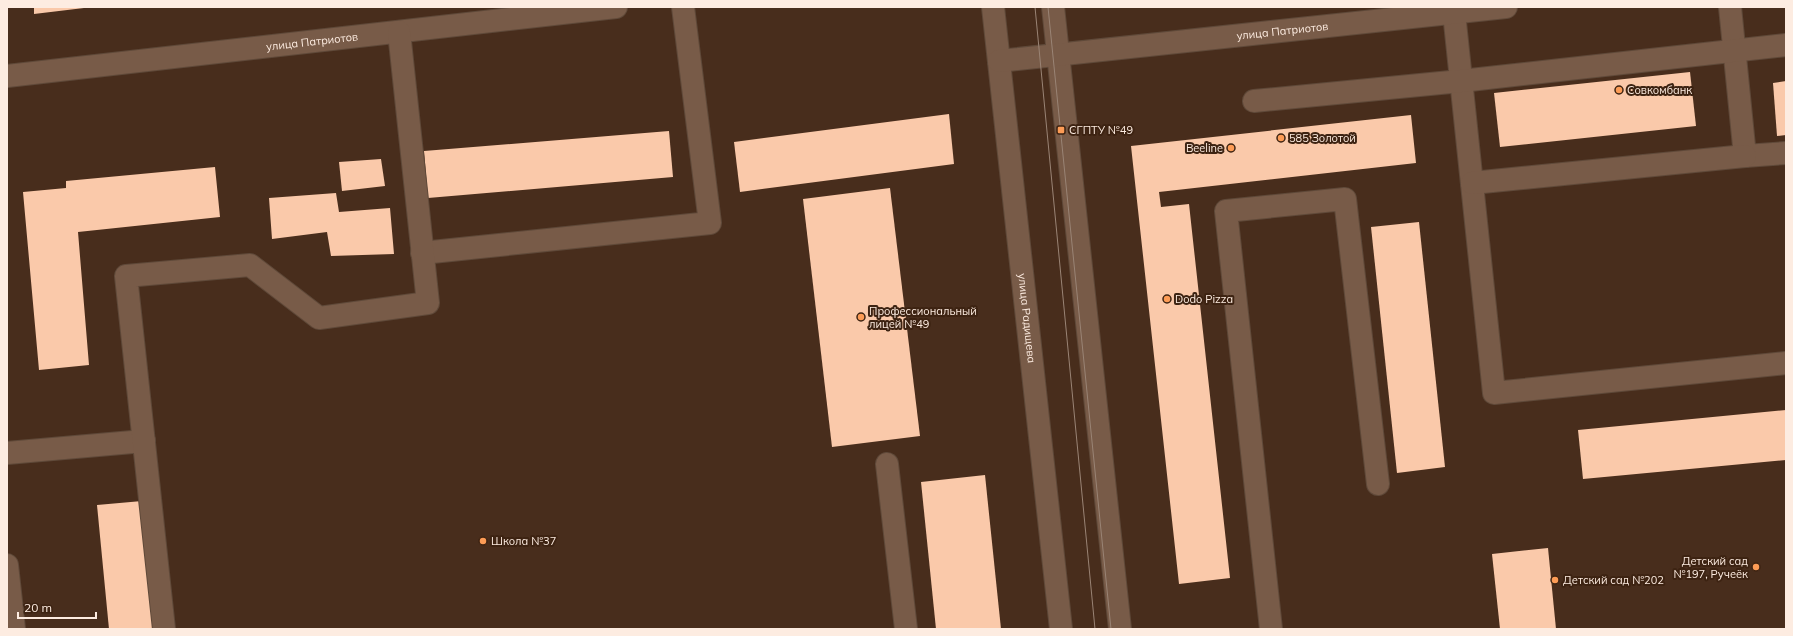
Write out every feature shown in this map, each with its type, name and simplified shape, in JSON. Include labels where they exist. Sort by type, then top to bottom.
[{"type":"street","name":"улица Патриотов","points":[[7,76],[399,32],[492,14],[613,7]]},
{"type":"street","points":[[422,253],[710,223],[683,7]]},
{"type":"street","name":"улица Радищева","points":[[993,7],[1061,629]]},
{"type":"street","points":[[1053,7],[1120,629]]},
{"type":"street","name":"улица Патриотов","points":[[999,60],[1506,7]]},
{"type":"street","points":[[1730,7],[1746,156]]},
{"type":"street","points":[[1454,13],[1494,393],[1786,362]]},
{"type":"street","points":[[164,629],[126,276],[250,265],[319,318],[428,303],[399,32]]},
{"type":"street","points":[[1254,102],[1461,81],[1786,44]]},
{"type":"street","points":[[1472,183],[1786,153]]},
{"type":"street","points":[[1270,629],[1226,211],[1345,199],[1378,484]]},
{"type":"street","points":[[7,453],[144,441]]},
{"type":"street","points":[[886,464],[906,629]]},
{"type":"street","points":[[7,565],[14,629]]},
{"type":"building","points":[[34,7],[84,7],[84,8],[34,14]]},
{"type":"building","points":[[1690,72],[1696,126],[1500,147],[1494,93]]},
{"type":"building","points":[[1786,81],[1786,135],[1777,136],[1773,83]]},
{"type":"building","points":[[949,114],[954,164],[740,192],[734,142]]},
{"type":"building","points":[[1411,115],[1416,163],[1159,192],[1161,207],[1189,204],[1230,578],[1179,584],[1131,146]]},
{"type":"building","points":[[669,131],[673,177],[428,198],[424,151]]},
{"type":"building","points":[[381,159],[385,186],[342,191],[339,162]]},
{"type":"building","points":[[215,167],[220,217],[78,232],[89,365],[39,370],[23,192],[66,188],[66,181]]},
{"type":"building","name":"Профессиональный лицей №49","points":[[890,188],[920,436],[832,447],[803,199]]},
{"type":"building","points":[[336,193],[339,212],[390,208],[394,254],[331,256],[327,232],[272,239],[269,198]]},
{"type":"building","points":[[1419,222],[1445,467],[1397,473],[1371,227]]},
{"type":"building","points":[[1786,410],[1786,460],[1583,479],[1578,430]]},
{"type":"building","points":[[985,475],[1001,629],[936,629],[921,482]]},
{"type":"building","points":[[142,501],[154,629],[109,629],[97,505]]},
{"type":"building","points":[[1548,548],[1556,629],[1500,629],[1492,554]]},
{"type":"tram line","points":[[1035,7],[1095,629]]},
{"type":"tram line","points":[[1048,7],[1111,629]]},
{"type":"place","name":"Совкомбанк","points":[[1619,90]]},
{"type":"place","name":"СГПТУ №49","points":[[1061,130]]},
{"type":"place","name":"585 Золотой","points":[[1281,138]]},
{"type":"place","name":"Beeline","points":[[1231,148]]},
{"type":"place","name":"Dodo Pizza","points":[[1167,299]]},
{"type":"place","name":"Профессиональный лицей №49","points":[[861,317]]},
{"type":"place","name":"Школа №37","points":[[483,541]]},
{"type":"place","name":"Детский сад №197, Ручеёк","points":[[1756,567]]},
{"type":"place","name":"Детский сад №202","points":[[1555,580]]}]
